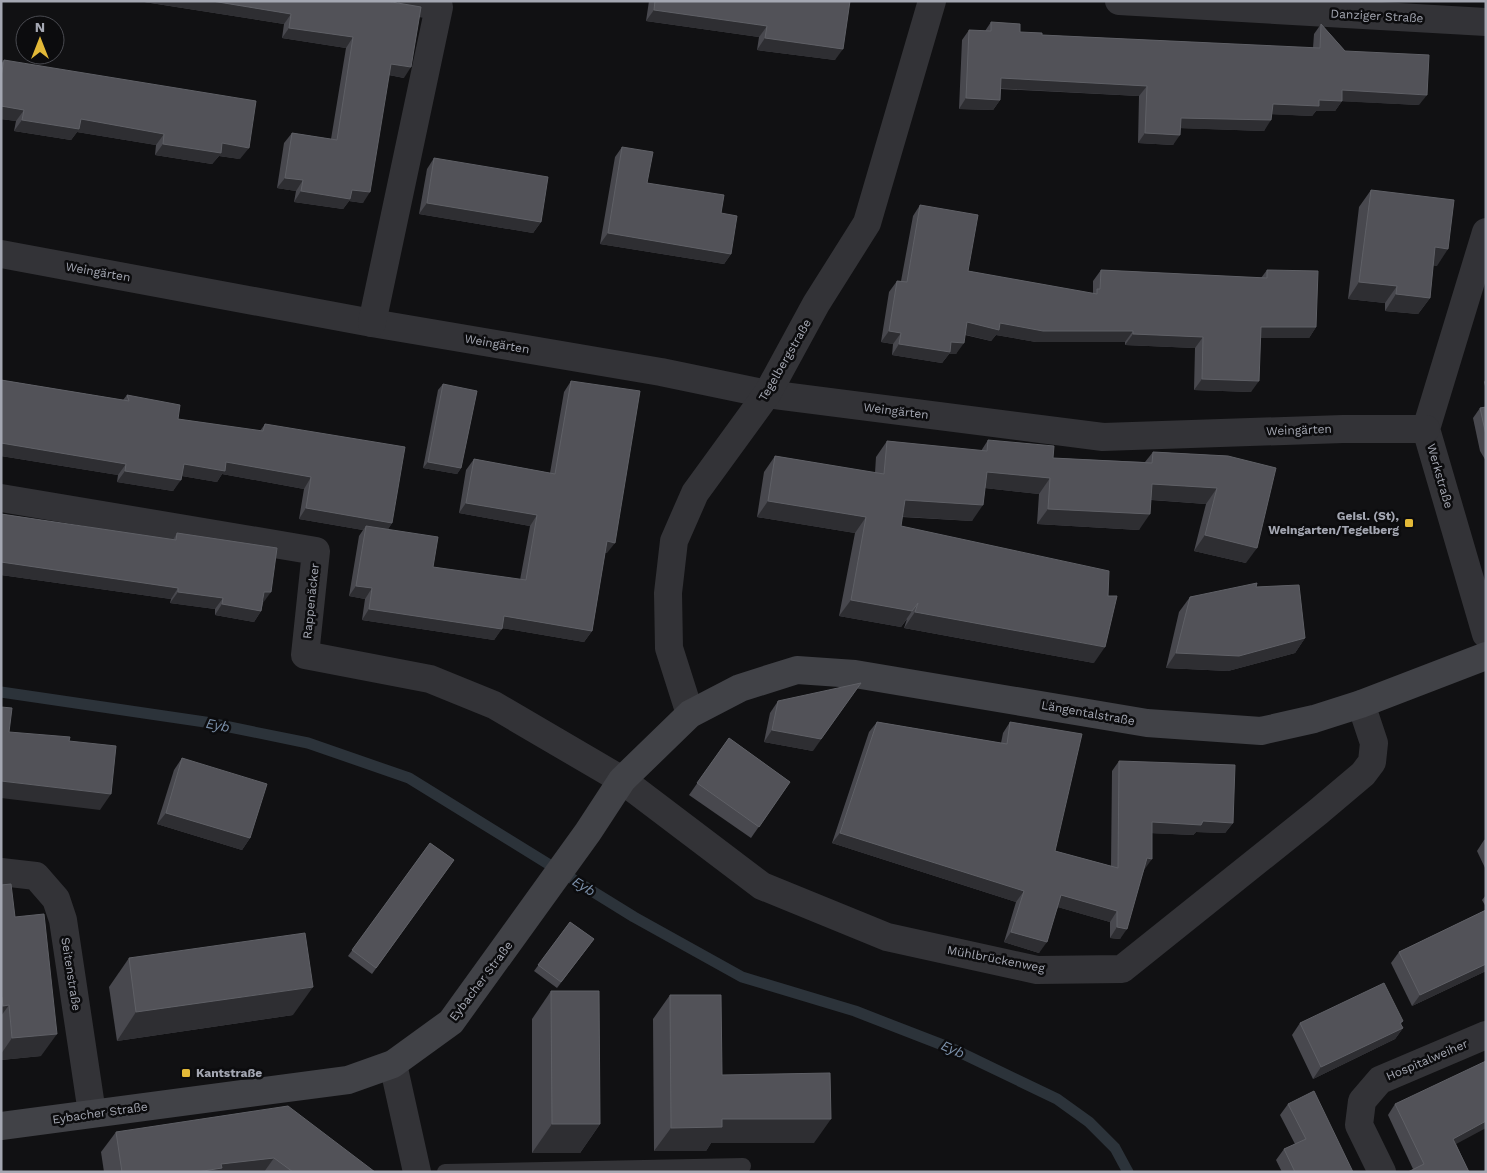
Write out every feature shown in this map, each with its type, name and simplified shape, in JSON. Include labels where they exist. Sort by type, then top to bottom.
[{"type":"main road","name":"Längentalstraße","points":[[690,714],[740,688],[797,670],[855,674],[1147,723],[1261,731],[1314,719],[1361,704],[1486,656]]},
{"type":"main road","name":"Eybacher Straße","points":[[1,1126],[348,1080],[393,1064],[451,1022],[523,925],[622,780],[690,714]]},
{"type":"street","points":[[372,323],[439,7],[412,1]]},
{"type":"street","name":"Tegelbergstraße","points":[[690,714],[668,648],[668,593],[674,541],[695,492],[767,394],[816,304],[867,223],[932,1]]},
{"type":"street","name":"Danziger Straße","points":[[1119,1],[1486,22]]},
{"type":"street","name":"Werkstraße","points":[[1486,232],[1426,429],[1486,634]]},
{"type":"street","name":"Weingärten","points":[[1,254],[372,323],[661,372],[767,394],[1103,437],[1343,428],[1426,429]]},
{"type":"street","name":"Rappenäcker","points":[[1,498],[316,551],[305,655],[430,679],[494,705],[622,780]]},
{"type":"street","name":"Mühlbrückenweg","points":[[622,780],[762,886],[886,937],[1037,970],[1122,969],[1363,774],[1372,762],[1374,743],[1361,704]]},
{"type":"street","name":"Seitenstraße","points":[[1,872],[36,876],[56,899],[62,920],[92,1113]]},
{"type":"street","name":"Hospitalweiher","points":[[1382,1172],[1359,1125],[1362,1101],[1380,1080],[1486,1035]]},
{"type":"street","points":[[393,1064],[417,1172]]},
{"type":"lane","points":[[445,1172],[743,1166]]},
{"type":"building","points":[[212,1],[386,1],[421,7],[411,67],[391,64],[370,192],[352,190],[350,199],[301,191],[303,180],[285,178],[292,133],[337,140],[353,37],[289,28],[291,14]]},
{"type":"building","points":[[655,1],[850,1],[843,49],[765,38],[767,26],[654,10]]},
{"type":"building","points":[[991,22],[1020,24],[1020,32],[1042,33],[1042,35],[1320,48],[1321,24],[1345,51],[1429,55],[1427,95],[1342,90],[1342,101],[1319,100],[1319,106],[1273,104],[1271,120],[1181,118],[1180,135],[1145,133],[1147,86],[1001,78],[1000,100],[966,98],[969,30],[991,31]]},
{"type":"building","points":[[4,60],[15,62],[15,65],[35,65],[256,101],[249,148],[222,143],[221,153],[163,144],[164,134],[81,119],[79,129],[22,120],[24,110],[1,106],[1,77]]},
{"type":"building","points":[[622,147],[653,152],[647,183],[724,195],[721,213],[737,216],[731,254],[608,233]]},
{"type":"building","points":[[434,158],[548,177],[541,222],[427,203]]},
{"type":"building","points":[[1371,190],[1454,200],[1448,249],[1435,247],[1430,298],[1396,294],[1397,286],[1359,282]]},
{"type":"building","points":[[920,205],[978,215],[968,271],[1097,294],[1097,289],[1100,289],[1101,270],[1267,278],[1267,270],[1318,271],[1316,327],[1261,327],[1259,381],[1202,379],[1203,337],[1133,334],[1133,331],[1043,331],[1000,323],[999,330],[967,322],[964,343],[951,342],[950,352],[899,344],[901,333],[889,331],[897,281],[907,282]]},
{"type":"building","points":[[1,380],[129,401],[127,395],[180,405],[178,419],[263,431],[265,424],[405,447],[392,523],[306,508],[311,477],[226,462],[225,471],[184,464],[181,480],[125,471],[126,464],[1,443]]},
{"type":"building","points":[[571,381],[640,391],[615,543],[607,541],[592,631],[504,616],[502,629],[369,609],[372,588],[356,586],[366,526],[438,537],[433,567],[526,580],[537,515],[466,503],[474,459],[555,474]]},
{"type":"building","points":[[443,384],[477,391],[461,468],[428,462]]},
{"type":"building","points":[[1486,407],[1486,435],[1480,408]]},
{"type":"building","points":[[988,440],[1054,446],[1053,458],[1152,463],[1153,452],[1228,456],[1276,468],[1257,548],[1205,535],[1217,488],[1152,484],[1150,514],[1048,509],[1050,478],[987,472],[983,505],[905,500],[901,526],[1109,571],[1108,596],[1117,596],[1105,647],[915,612],[918,603],[912,611],[851,600],[866,517],[768,501],[775,456],[884,474],[887,441],[987,451]]},
{"type":"building","points":[[1,514],[176,540],[177,533],[277,548],[271,592],[264,592],[261,611],[222,604],[223,598],[178,592],[178,588],[1,562]]},
{"type":"building","points":[[1257,583],[1256,587],[1299,585],[1305,638],[1239,656],[1176,653],[1190,597]]},
{"type":"building","points":[[861,683],[821,739],[772,730],[778,701]]},
{"type":"building","points":[[1,707],[12,708],[9,732],[70,737],[69,741],[116,746],[111,794],[1,781]]},
{"type":"building","points":[[877,722],[1007,744],[1010,722],[1082,734],[1055,851],[1118,868],[1119,761],[1235,765],[1233,823],[1203,821],[1201,825],[1152,822],[1152,859],[1147,858],[1127,929],[1117,927],[1117,911],[1061,895],[1047,942],[1011,932],[1024,891],[840,833]]},
{"type":"building","points":[[729,738],[790,782],[759,827],[697,783]]},
{"type":"building","points":[[182,758],[267,784],[250,838],[166,813]]},
{"type":"building","points":[[430,843],[454,860],[376,968],[352,950]]},
{"type":"building","points":[[11,884],[15,917],[44,914],[57,1034],[12,1038],[9,1005],[3,1006],[1,997],[1,885]]},
{"type":"building","points":[[1486,910],[1486,964],[1420,995],[1399,952]]},
{"type":"building","points":[[570,922],[594,939],[561,982],[538,965]]},
{"type":"building","points":[[305,933],[313,987],[136,1012],[129,958]]},
{"type":"building","points":[[1384,983],[1403,1021],[1400,1023],[1403,1028],[1321,1067],[1300,1023]]},
{"type":"building","points":[[551,991],[599,991],[600,1124],[552,1124]]},
{"type":"building","points":[[670,995],[721,995],[722,1075],[830,1073],[831,1119],[722,1119],[722,1127],[671,1128]]},
{"type":"building","points":[[1486,1061],[1486,1121],[1453,1139],[1469,1172],[1408,1172],[1424,1164],[1395,1104]]},
{"type":"building","points":[[1314,1091],[1353,1172],[1295,1172],[1284,1149],[1306,1139],[1288,1104]]},
{"type":"building","points":[[288,1106],[375,1172],[293,1172],[274,1158],[221,1164],[222,1168],[197,1172],[122,1172],[116,1132]]},
{"type":"waterway","name":"Eyb","points":[[1,692],[205,722],[308,743],[409,778],[634,917],[742,977],[855,1011],[953,1049],[1057,1099],[1089,1122],[1115,1148],[1128,1172]]},
{"type":"place","name":"Geisl. (St), Weingarten/Tegelberg","points":[[1409,523]]},
{"type":"place","name":"Kantstraße","points":[[186,1073]]}]
